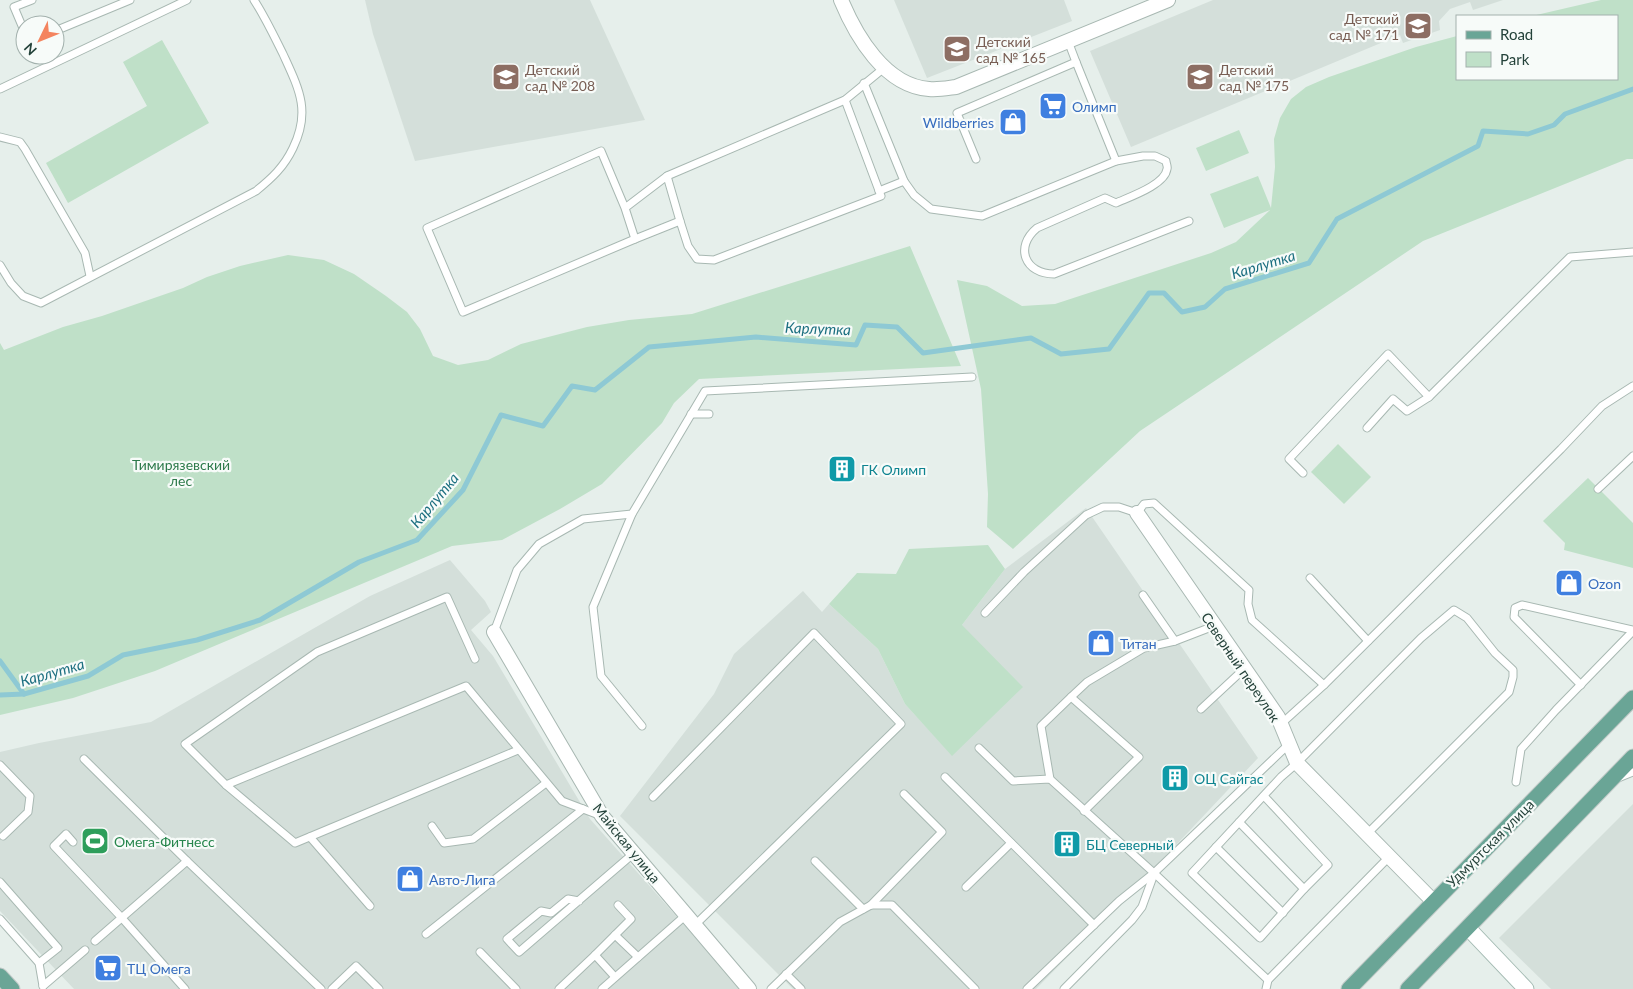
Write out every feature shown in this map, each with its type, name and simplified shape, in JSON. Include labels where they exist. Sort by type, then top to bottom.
[{"type":"main road","name":"Удмуртская улица","points":[[1349,989],[1633,698]]},
{"type":"main road","points":[[1408,989],[1633,757]]},
{"type":"main road","points":[[0,976],[12,989]]},
{"type":"street","points":[[841,0],[858,36],[884,68],[896,77],[928,90],[956,87],[1168,0]]},
{"type":"street","name":"Северный переулок","points":[[1136,513],[1278,717],[1297,763],[1433,901]]},
{"type":"street","name":"Майская улица","points":[[494,632],[602,816],[749,989]]},
{"type":"street","points":[[1468,928],[1526,989]]},
{"type":"lane","points":[[17,15],[14,7],[32,0]]},
{"type":"lane","points":[[65,27],[130,0]]},
{"type":"lane","points":[[0,89],[187,0]]},
{"type":"lane","points":[[0,265],[11,283],[23,296],[41,303],[256,191],[276,175],[286,162],[300,133],[303,118],[301,102],[297,83],[264,16],[254,0]]},
{"type":"lane","points":[[1068,41],[1116,161]]},
{"type":"lane","points":[[976,159],[957,113],[1076,62]]},
{"type":"lane","points":[[625,208],[667,176],[845,100],[884,68]]},
{"type":"lane","points":[[864,83],[904,181],[914,194],[930,209],[982,216],[1116,161],[1143,156],[1155,156],[1166,161],[1167,169],[1158,182],[1116,203],[1105,198],[1037,228],[1029,234],[1025,241],[1026,259],[1031,267],[1046,274],[1054,274],[1190,221]]},
{"type":"lane","points":[[667,176],[688,246],[698,259],[714,260],[881,196],[845,100]]},
{"type":"lane","points":[[0,137],[20,142],[25,149],[85,253],[90,276]]},
{"type":"lane","points":[[635,239],[625,208],[601,151],[427,228],[463,312],[680,221]]},
{"type":"lane","points":[[879,191],[904,181]]},
{"type":"lane","points":[[1367,428],[1393,399],[1407,411],[1429,397],[1570,258],[1633,252]]},
{"type":"lane","points":[[1303,473],[1289,459],[1388,354],[1429,397]]},
{"type":"lane","points":[[642,726],[601,676],[593,606],[632,514],[705,391],[972,377]]},
{"type":"lane","points":[[1280,724],[1324,685],[1602,406],[1633,386]]},
{"type":"lane","points":[[691,414],[709,414]]},
{"type":"lane","points":[[1598,489],[1633,456]]},
{"type":"lane","points":[[985,613],[1024,572],[1086,515],[1103,507],[1119,507],[1136,513],[1144,504],[1154,503],[1249,590],[1248,604],[1252,620],[1324,685]]},
{"type":"lane","points":[[494,632],[517,570],[539,544],[584,519],[632,514]]},
{"type":"lane","points":[[1310,578],[1368,641]]},
{"type":"lane","points":[[1143,594],[1175,641]]},
{"type":"lane","points":[[475,659],[447,597],[317,652],[185,744],[226,784],[295,843],[518,750]]},
{"type":"lane","points":[[1581,684],[1514,617],[1515,608],[1522,605],[1633,631]]},
{"type":"lane","points":[[1264,796],[1328,865],[1260,938],[1192,873],[1281,777],[1421,638],[1454,610],[1467,618],[1495,653],[1513,670],[1509,692],[1367,834]]},
{"type":"lane","points":[[1214,626],[1175,641],[1144,648],[1087,682],[1041,726],[1050,779],[1268,980]]},
{"type":"lane","points":[[1516,782],[1521,749],[1633,631]]},
{"type":"lane","points":[[602,989],[638,957],[691,920],[901,724],[814,633],[653,796]]},
{"type":"lane","points":[[1202,709],[1244,668]]},
{"type":"lane","points":[[226,784],[466,686],[562,801],[602,816]]},
{"type":"lane","points":[[1070,697],[1139,757],[1084,811]]},
{"type":"lane","points":[[1027,989],[1119,901],[1154,873],[1289,744]]},
{"type":"lane","points":[[979,748],[1013,781],[1050,779]]},
{"type":"lane","points":[[84,758],[186,861],[321,989]]},
{"type":"lane","points":[[0,765],[30,796],[28,812],[3,836]]},
{"type":"lane","points":[[1611,780],[1633,772]]},
{"type":"lane","points":[[945,777],[1094,925]]},
{"type":"lane","points":[[432,826],[444,843],[474,839],[546,783]]},
{"type":"lane","points":[[771,989],[840,922],[871,905],[942,832],[904,794]]},
{"type":"lane","points":[[426,934],[583,809]]},
{"type":"lane","points":[[1239,822],[1304,889]]},
{"type":"lane","points":[[74,842],[66,834],[54,846],[185,989]]},
{"type":"lane","points":[[310,837],[370,906]]},
{"type":"lane","points":[[966,887],[1012,843]]},
{"type":"lane","points":[[1216,847],[1283,913]]},
{"type":"lane","points":[[579,901],[568,899],[551,913],[541,911],[507,939],[519,952],[579,901],[634,854]]},
{"type":"lane","points":[[1266,989],[1268,980],[1389,857]]},
{"type":"lane","points":[[95,941],[186,861]]},
{"type":"lane","points":[[816,861],[864,909]]},
{"type":"lane","points":[[1064,989],[1132,920],[1142,907],[1154,873]]},
{"type":"lane","points":[[0,882],[58,948],[39,963]]},
{"type":"lane","points":[[559,989],[631,918],[618,905]]},
{"type":"lane","points":[[871,905],[892,905],[975,989]]},
{"type":"lane","points":[[0,919],[39,963],[43,988]]},
{"type":"lane","points":[[615,935],[638,957]]},
{"type":"lane","points":[[43,988],[85,950]]},
{"type":"lane","points":[[480,952],[516,989]]},
{"type":"lane","points":[[595,955],[615,977]]},
{"type":"lane","points":[[332,989],[356,966],[379,989]]},
{"type":"lane","points":[[786,974],[801,989]]},
{"type":"shaded area","name":"Детский сад № 208","points":[[365,0],[590,0],[645,120],[415,161],[373,34]]},
{"type":"shaded area","name":"Детский сад № 165","points":[[894,0],[1064,0],[1072,21],[927,78]]},
{"type":"shaded area","name":"Детский сад № 175","points":[[1213,0],[1503,0],[1473,10],[1470,2],[1450,9],[1439,21],[1440,30],[1403,43],[1400,35],[1131,147],[1090,51]]},
{"type":"shaded area","points":[[1086,508],[1258,758],[1145,878],[1036,989],[793,989],[620,816],[714,694],[734,654],[803,591],[822,612],[829,604],[878,649],[905,704],[952,755],[962,625],[1005,569]]},
{"type":"shaded area","points":[[450,560],[485,601],[491,612],[471,630],[493,656],[590,819],[741,989],[74,989],[0,911],[0,752],[151,722],[370,596]]},
{"type":"shaded area","points":[[1633,804],[1633,989],[1551,989],[1499,938]]},
{"type":"green space","points":[[1601,0],[1633,0],[1633,159],[1627,159],[1423,241],[1140,431],[1013,549],[987,527],[988,494],[981,389],[957,280],[987,286],[1022,306],[1055,304],[1211,253],[1236,242],[1270,210],[1224,228],[1210,194],[1258,176],[1271,208],[1275,167],[1274,139],[1280,118],[1291,99],[1306,87],[1329,77],[1416,47],[1456,36],[1456,80],[1618,80],[1618,15],[1536,15]]},
{"type":"green space","points":[[162,40],[209,123],[68,203],[46,163],[147,106],[123,62]]},
{"type":"green space","points":[[1239,130],[1249,153],[1206,171],[1196,148]]},
{"type":"green space","name":"Тимирязевский лес","points":[[910,246],[961,366],[699,379],[674,403],[662,423],[602,484],[502,540],[452,546],[155,671],[73,698],[0,715],[0,343],[4,350],[63,327],[102,316],[183,288],[207,277],[240,266],[288,255],[324,260],[354,274],[407,312],[420,329],[433,356],[458,365],[488,360],[521,344],[587,327],[629,320],[692,314]]},
{"type":"green space","points":[[1338,444],[1371,477],[1344,504],[1311,472]]},
{"type":"green space","points":[[1588,478],[1633,523],[1633,568],[1564,550],[1565,543],[1543,521]]},
{"type":"green space","points":[[988,545],[1005,569],[962,625],[1023,687],[952,756],[905,704],[878,649],[829,604],[857,573],[896,574],[909,549]]},
{"type":"waterway","name":"Карлутка","points":[[0,695],[24,694],[88,676],[123,655],[197,640],[260,620],[359,562],[417,540],[463,490],[501,415],[543,426],[572,386],[595,390],[649,347],[756,337],[856,345],[865,325],[897,327],[923,353],[1031,338],[1061,354],[1109,349],[1149,293],[1164,293],[1182,312],[1205,307],[1225,289],[1309,263],[1337,219],[1478,146],[1483,131],[1528,134],[1554,125],[1565,114],[1633,89]]},
{"type":"waterway","points":[[0,661],[24,694]]},
{"type":"place","name":"Детский сад № 171","points":[[1418,26]]},
{"type":"place","name":"Детский сад № 165","points":[[957,49]]},
{"type":"place","name":"Детский сад № 208","points":[[506,77]]},
{"type":"place","name":"Детский сад № 175","points":[[1200,77]]},
{"type":"place","name":"Олимп","points":[[1053,106]]},
{"type":"place","name":"Wildberries","points":[[1013,122]]},
{"type":"place","name":"ГК Олимп","points":[[842,469]]},
{"type":"place","name":"Ozon","points":[[1569,583]]},
{"type":"place","name":"Титан","points":[[1101,643]]},
{"type":"place","name":"ОЦ Сайгас","points":[[1175,778]]},
{"type":"place","name":"Омега-Фитнесс","points":[[95,841]]},
{"type":"place","name":"БЦ Северный","points":[[1067,844]]},
{"type":"place","name":"Авто-Лига","points":[[410,879]]},
{"type":"place","name":"ТЦ Омега","points":[[108,968]]}]
